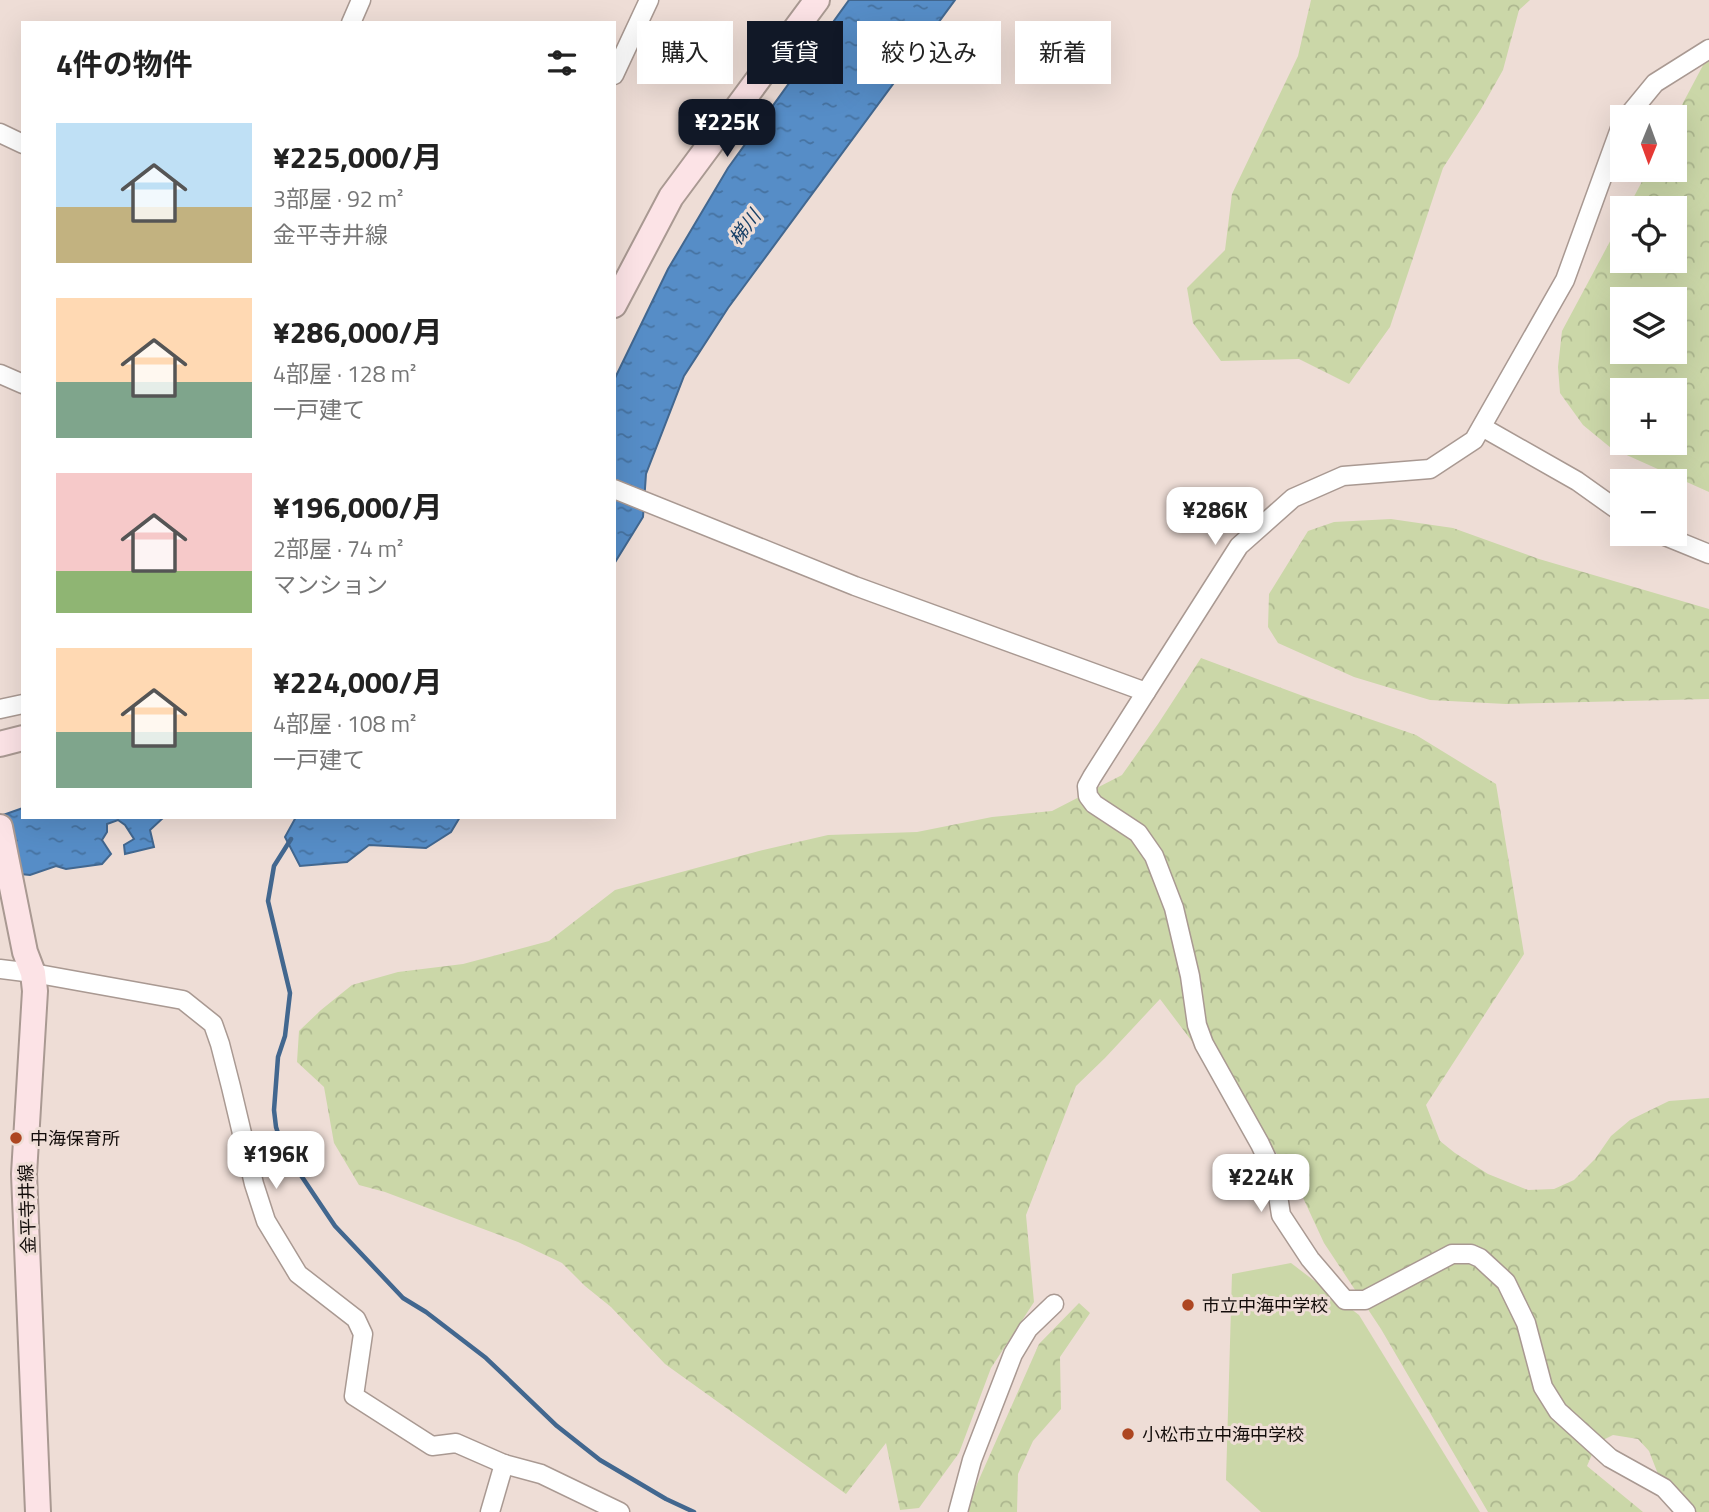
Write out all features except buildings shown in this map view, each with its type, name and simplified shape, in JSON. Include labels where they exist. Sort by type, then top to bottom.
[{"type":"main road","points":[[616,301],[671,197],[817,0]]},
{"type":"main road","points":[[0,744],[21,739]]},
{"type":"main road","name":"金平寺井線","points":[[0,827],[35,991],[24,1174],[38,1512]]},
{"type":"street","points":[[352,21],[361,0]]},
{"type":"street","points":[[616,71],[649,0]]},
{"type":"street","points":[[1637,105],[1655,83],[1709,49]]},
{"type":"street","points":[[0,133],[21,143]]},
{"type":"street","points":[[1610,155],[1565,281],[1474,440],[1430,469],[1343,476],[1293,498],[1239,546],[1087,786],[1088,796],[1094,804],[1138,833],[1154,856],[1174,908],[1190,976],[1197,1025],[1204,1044],[1260,1144],[1275,1177],[1281,1216],[1310,1259],[1345,1300],[1365,1300],[1452,1254],[1471,1254],[1480,1258],[1506,1282],[1527,1323],[1543,1387],[1558,1411],[1611,1458],[1664,1488],[1686,1512]]},
{"type":"street","points":[[0,374],[21,383]]},
{"type":"street","points":[[1482,427],[1577,481],[1610,504]]},
{"type":"street","points":[[616,490],[855,586],[1146,692]]},
{"type":"street","points":[[1687,545],[1709,554]]},
{"type":"street","points":[[0,709],[21,704]]},
{"type":"street","points":[[0,969],[29,963],[183,1000],[213,1024],[266,1221],[298,1274],[356,1318],[363,1334],[354,1396],[432,1446],[456,1443],[504,1464],[541,1474],[620,1512]]},
{"type":"street","points":[[958,1512],[972,1460],[1013,1354],[1028,1329],[1054,1304]]},
{"type":"street","points":[[490,1512],[504,1464]]},
{"type":"green space","points":[[1311,0],[1530,0],[1519,10],[1503,70],[1443,168],[1390,327],[1349,384],[1299,359],[1221,361],[1193,323],[1187,288],[1225,250],[1232,194],[1298,56]]},
{"type":"green space","points":[[1709,54],[1709,492],[1687,482],[1687,469],[1658,469],[1627,455],[1687,455],[1687,378],[1610,378],[1610,447],[1583,425],[1560,393],[1558,367],[1562,331],[1610,241],[1610,273],[1687,273],[1687,196],[1634,196],[1642,182],[1687,182],[1687,105],[1682,105]]},
{"type":"green space","points":[[1391,519],[1453,528],[1539,559],[1709,609],[1709,699],[1506,704],[1430,700],[1354,677],[1278,643],[1268,627],[1269,594],[1308,531],[1334,522]]},
{"type":"green space","points":[[1201,658],[1416,735],[1496,784],[1524,954],[1426,1105],[1440,1141],[1488,1174],[1528,1190],[1554,1189],[1574,1180],[1595,1159],[1611,1136],[1630,1120],[1669,1101],[1709,1098],[1709,1512],[1680,1512],[1665,1492],[1649,1451],[1638,1439],[1613,1435],[1597,1443],[1587,1466],[1643,1512],[1488,1512],[1381,1329],[1324,1243],[1292,1174],[1160,999],[1076,1086],[1026,1215],[1034,1302],[991,1368],[959,1453],[919,1508],[900,1510],[886,1443],[846,1494],[665,1364],[611,1307],[562,1263],[518,1242],[385,1192],[359,1185],[334,1143],[324,1087],[297,1062],[299,1031],[352,985],[398,972],[463,964],[549,941],[615,890],[759,851],[828,835],[917,832],[992,817],[1052,811],[1122,775]]},
{"type":"green space","points":[[1291,1263],[1359,1315],[1480,1512],[1261,1512],[1226,1480],[1232,1274]]},
{"type":"green space","points":[[1079,1303],[1090,1313],[1060,1357],[1061,1409],[1033,1441],[1018,1474],[1017,1512],[969,1512],[969,1502],[1039,1344]]},
{"type":"water","name":"梯川","points":[[849,0],[955,0],[940,21],[857,21],[857,84],[893,84],[728,308],[684,376],[646,474],[643,517],[616,561],[616,376],[668,269],[728,168],[788,84],[843,84],[843,21],[834,21]]},
{"type":"water","points":[[21,809],[21,819],[162,819],[150,830],[154,847],[125,854],[124,845],[134,839],[125,825],[118,820],[107,824],[107,832],[102,840],[111,854],[102,864],[66,869],[56,866],[30,875],[0,872],[0,816]]},
{"type":"water","points":[[295,819],[459,819],[451,832],[426,848],[369,845],[347,862],[300,866],[285,837]]},
{"type":"waterway","points":[[291,839],[274,866],[268,901],[290,993],[285,1036],[278,1057],[274,1110],[285,1155],[335,1226],[403,1298],[426,1312],[486,1358],[557,1426],[600,1460],[666,1499],[694,1512]]},
{"type":"place","name":"中海保育所","points":[[16,1138]]},
{"type":"place","name":"市立中海中学校","points":[[1188,1305]]},
{"type":"place","name":"小松市立中海中学校","points":[[1128,1434]]}]
